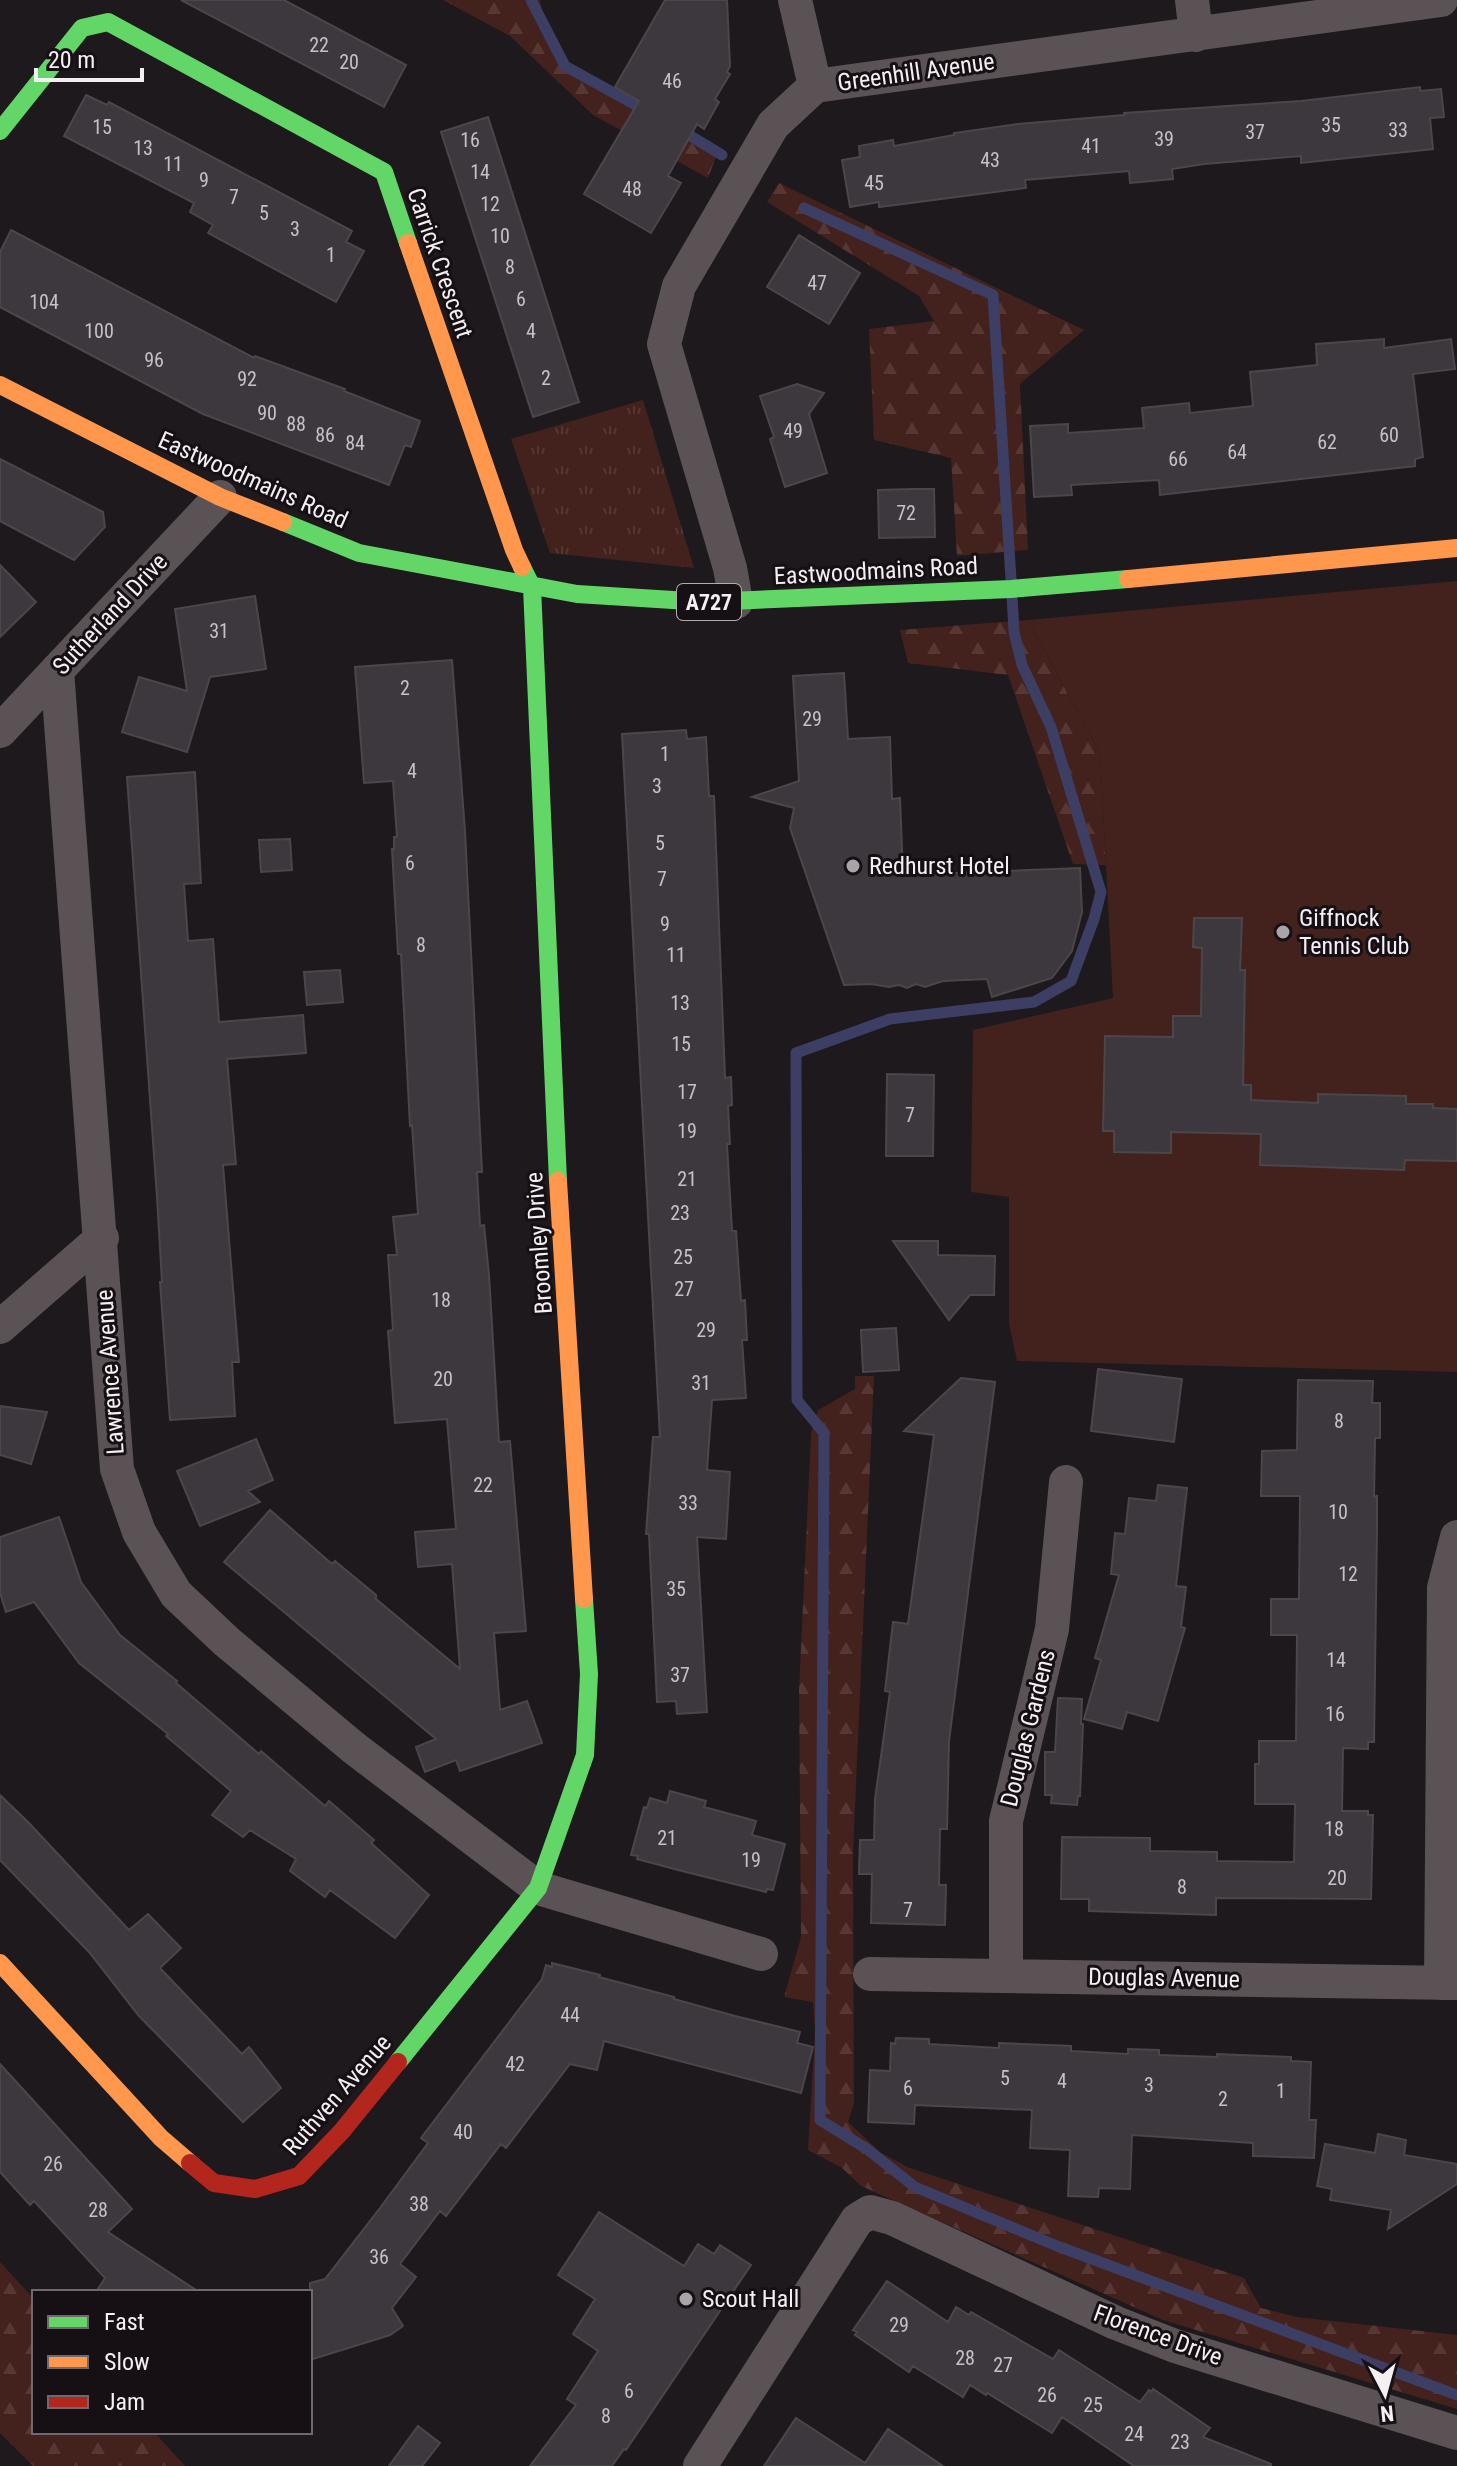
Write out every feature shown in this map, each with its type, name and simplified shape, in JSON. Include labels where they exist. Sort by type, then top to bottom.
[{"type":"street","points":[[795,0],[815,86]]},
{"type":"street","points":[[1192,0],[1196,35]]},
{"type":"street","name":"Greenhill Avenue","points":[[736,602],[730,568],[664,344],[679,286],[773,125],[815,86],[1441,0]]},
{"type":"street","name":"Carrick Crescent","points":[[0,131],[82,28],[108,22],[384,172],[514,550],[532,587]]},
{"type":"street","name":"Eastwoodmains Road","points":[[0,385],[220,497],[359,553],[532,587],[630,599],[736,602],[1011,589],[1457,548]]},
{"type":"street","name":"Sutherland Drive","points":[[0,731],[220,497]]},
{"type":"street","name":"Broomley Drive","points":[[532,587],[552,1079],[589,1674],[585,1755],[538,1888]]},
{"type":"street","name":"Lawrence Avenue","points":[[57,670],[117,1469],[139,1532],[176,1594],[227,1642],[354,1748],[538,1888]]},
{"type":"street","points":[[0,1327],[102,1238]]},
{"type":"street","name":"Douglas Gardens","points":[[1006,1975],[1006,1821],[1052,1629],[1066,1482]]},
{"type":"street","points":[[1449,1983],[1444,1588],[1457,1537]]},
{"type":"street","points":[[538,1888],[761,1954]]},
{"type":"street","name":"Ruthven Avenue","points":[[0,1963],[161,2138],[214,2183],[255,2189],[299,2176],[342,2131],[538,1888]]},
{"type":"street","name":"Douglas Avenue","points":[[870,1974],[1449,1983]]},
{"type":"street","name":"Florence Drive","points":[[700,2466],[857,2220],[870,2212],[892,2218],[1116,2323],[1175,2346],[1457,2433]]},
{"type":"green space","points":[[443,0],[540,0],[546,37],[567,70],[716,157],[708,178],[593,115],[510,36]]},
{"type":"green space","points":[[779,183],[1084,330],[1020,384],[1028,550],[957,556],[951,458],[874,440],[869,329],[934,321],[919,296],[767,202]]},
{"type":"green space","points":[[643,400],[694,568],[550,553],[511,439]]},
{"type":"green space","name":"Giffnock Tennis Club","points":[[1457,581],[1457,1372],[1017,1361],[1009,1324],[1009,1197],[971,1192],[973,1030],[1113,998],[1100,753],[1028,620]]},
{"type":"green space","points":[[1028,620],[1100,753],[1106,865],[1073,864],[1008,675],[908,663],[900,630]]},
{"type":"green space","points":[[855,1376],[874,1376],[853,1853],[854,2103],[848,2122],[880,2152],[907,2167],[1244,2278],[1261,2308],[1297,2317],[1457,2335],[1457,2409],[1163,2320],[861,2186],[842,2168],[808,2150],[815,2032],[813,2002],[784,1997],[801,1937],[799,1690],[811,1433],[818,1410],[855,1389]]},
{"type":"green space","points":[[0,2262],[32,2297],[32,2434],[156,2434],[185,2466],[33,2466],[0,2433]]},
{"type":"building","points":[[181,0],[284,0],[406,65],[384,107]]},
{"type":"building","points":[[665,0],[727,0],[730,66],[727,72],[730,74],[715,99],[719,102],[704,129],[697,124],[668,176],[681,183],[651,233],[584,194],[639,101],[615,87]]},
{"type":"building","points":[[1420,87],[1420,91],[1441,89],[1444,117],[1430,118],[1433,149],[1301,163],[1301,156],[1204,164],[1172,169],[1173,179],[1130,183],[1129,171],[1025,180],[1026,188],[879,207],[879,202],[850,207],[842,160],[860,157],[859,146],[893,140],[894,146],[1018,124],[1301,101]]},
{"type":"building","points":[[86,95],[107,105],[109,102],[352,231],[346,242],[364,251],[336,302],[208,233],[213,225],[190,212],[194,203],[64,136]]},
{"type":"building","points":[[488,117],[579,402],[533,417],[441,132]]},
{"type":"building","points":[[11,230],[254,358],[345,389],[420,421],[411,447],[405,445],[389,485],[203,414],[0,307],[0,252]]},
{"type":"building","points":[[799,235],[860,273],[829,324],[767,287]]},
{"type":"building","points":[[1384,339],[1384,348],[1451,339],[1455,369],[1413,374],[1423,457],[1415,459],[1415,466],[1160,495],[1159,480],[1071,485],[1072,495],[1034,497],[1030,426],[1068,424],[1068,433],[1144,428],[1142,408],[1189,403],[1190,413],[1253,406],[1250,372],[1317,365],[1316,344]]},
{"type":"building","points":[[797,384],[824,393],[809,414],[827,473],[785,487],[770,439],[774,437],[760,396]]},
{"type":"building","points":[[0,459],[103,512],[105,527],[74,560],[0,521]]},
{"type":"building","points":[[934,489],[935,537],[879,538],[878,490]]},
{"type":"building","points":[[0,565],[36,602],[0,637]]},
{"type":"building","points":[[255,596],[266,669],[210,677],[187,752],[122,732],[139,677],[187,691],[175,609]]},
{"type":"building","points":[[452,660],[465,831],[482,1172],[477,1172],[480,1226],[484,1225],[489,1275],[499,1442],[510,1441],[526,1631],[494,1633],[500,1710],[527,1701],[542,1743],[460,1771],[456,1760],[425,1772],[416,1747],[436,1739],[224,1562],[270,1510],[332,1564],[335,1561],[376,1595],[376,1599],[460,1669],[452,1564],[418,1567],[415,1532],[456,1529],[447,1419],[395,1423],[388,1331],[393,1330],[388,1255],[397,1255],[393,1217],[418,1214],[401,954],[398,954],[392,849],[394,837],[397,837],[393,781],[364,783],[355,667]]},
{"type":"building","name":"Redhurst Hotel","points":[[844,673],[848,739],[890,737],[892,799],[900,798],[903,875],[1080,868],[1082,912],[1072,951],[1052,978],[992,997],[987,979],[943,981],[925,987],[916,984],[907,988],[899,985],[844,985],[790,828],[794,808],[752,797],[799,781],[793,676]]},
{"type":"building","points":[[686,730],[687,739],[706,737],[709,796],[714,796],[725,1078],[731,1077],[732,1105],[728,1106],[730,1144],[727,1144],[732,1231],[736,1231],[747,1340],[742,1340],[746,1398],[712,1400],[707,1470],[730,1472],[726,1539],[697,1537],[707,1712],[677,1714],[676,1701],[657,1702],[649,1534],[646,1534],[653,1437],[660,1437],[622,734]]},
{"type":"building","points":[[195,772],[201,883],[184,884],[188,941],[213,939],[219,1022],[303,1015],[306,1053],[227,1059],[236,1164],[223,1165],[239,1362],[232,1362],[235,1416],[170,1420],[127,777]]},
{"type":"building","points":[[290,839],[292,870],[261,872],[259,840]]},
{"type":"building","points":[[1194,918],[1242,918],[1240,970],[1245,970],[1243,1085],[1251,1085],[1251,1100],[1318,1103],[1318,1094],[1406,1096],[1406,1104],[1433,1104],[1433,1108],[1457,1109],[1457,1161],[1405,1160],[1404,1170],[1260,1165],[1261,1134],[1171,1132],[1171,1153],[1114,1152],[1114,1131],[1103,1131],[1105,1036],[1173,1037],[1173,1016],[1201,1016],[1202,948],[1193,947]]},
{"type":"building","points":[[340,970],[343,1002],[307,1005],[304,972]]},
{"type":"building","points":[[887,1074],[934,1075],[933,1156],[886,1156]]},
{"type":"building","points":[[893,1241],[938,1241],[938,1255],[995,1256],[994,1295],[970,1295],[949,1320]]},
{"type":"building","points":[[896,1328],[899,1370],[863,1372],[861,1330]]},
{"type":"building","points":[[1098,1369],[1182,1379],[1174,1442],[1091,1431]]},
{"type":"building","points":[[961,1378],[995,1382],[949,1741],[947,1829],[940,1829],[939,1885],[946,1885],[945,1925],[871,1923],[872,1874],[859,1874],[860,1840],[874,1840],[875,1799],[890,1692],[885,1691],[893,1622],[908,1624],[934,1435],[904,1431]]},
{"type":"building","points":[[1298,1380],[1373,1381],[1372,1403],[1380,1403],[1380,1438],[1375,1438],[1374,1742],[1368,1742],[1368,1749],[1343,1748],[1342,1811],[1368,1811],[1368,1815],[1373,1815],[1371,1899],[1216,1898],[1216,1915],[1089,1911],[1089,1899],[1061,1899],[1062,1837],[1150,1838],[1150,1851],[1217,1852],[1217,1861],[1294,1862],[1295,1804],[1255,1804],[1255,1764],[1259,1764],[1259,1741],[1296,1741],[1297,1635],[1271,1635],[1271,1599],[1299,1599],[1300,1496],[1261,1496],[1262,1451],[1297,1450]]},
{"type":"building","points":[[0,1406],[47,1412],[31,1464],[0,1455]]},
{"type":"building","points":[[256,1439],[273,1480],[248,1491],[260,1502],[200,1526],[177,1471]]},
{"type":"building","points":[[1158,1485],[1187,1488],[1176,1586],[1186,1587],[1181,1627],[1185,1628],[1158,1721],[1127,1712],[1122,1729],[1084,1719],[1101,1660],[1095,1658],[1119,1575],[1111,1574],[1115,1533],[1125,1534],[1129,1498],[1156,1501]]},
{"type":"building","points":[[59,1517],[81,1582],[120,1635],[259,1754],[261,1751],[325,1806],[329,1801],[374,1840],[371,1843],[429,1895],[395,1938],[330,1890],[325,1897],[290,1871],[296,1859],[250,1830],[243,1837],[212,1815],[231,1791],[166,1736],[168,1734],[79,1663],[34,1602],[6,1612],[0,1593],[0,1537]]},
{"type":"building","points":[[1058,1698],[1082,1699],[1080,1796],[1077,1805],[1051,1803],[1052,1795],[1045,1795],[1045,1752],[1055,1752]]},
{"type":"building","points":[[670,1791],[706,1801],[704,1807],[756,1821],[752,1835],[785,1844],[773,1890],[767,1889],[766,1892],[631,1855],[644,1807],[647,1808],[650,1798],[667,1803]]},
{"type":"building","points":[[0,1795],[129,1930],[148,1914],[181,1948],[160,1968],[242,2054],[249,2047],[281,2088],[243,2122],[139,2016],[89,1952],[0,1860]]},
{"type":"building","points":[[552,1963],[600,1975],[674,1999],[800,2032],[797,2043],[813,2047],[801,2093],[604,2041],[597,2070],[570,2064],[506,2148],[501,2144],[446,2216],[440,2211],[400,2264],[416,2277],[392,2308],[403,2326],[390,2335],[312,2359],[310,2283],[325,2279],[380,2208],[428,2143],[421,2138],[542,1979],[546,1965],[552,1967]]},
{"type":"building","points":[[896,2038],[929,2039],[929,2044],[999,2048],[999,2043],[1071,2046],[1071,2051],[1128,2054],[1128,2049],[1159,2050],[1159,2055],[1291,2057],[1291,2061],[1311,2062],[1309,2120],[1316,2120],[1314,2158],[1253,2156],[1253,2143],[1132,2135],[1130,2189],[1099,2188],[1098,2197],[1068,2196],[1070,2150],[1030,2148],[1032,2110],[915,2105],[914,2124],[868,2122],[870,2070],[890,2071],[891,2043],[895,2044]]},
{"type":"building","points":[[0,2064],[132,2209],[108,2232],[196,2290],[97,2290],[105,2278],[34,2201],[30,2205],[0,2172]]},
{"type":"building","points":[[1378,2134],[1406,2140],[1404,2155],[1457,2164],[1457,2184],[1388,2229],[1391,2210],[1330,2200],[1332,2189],[1317,2186],[1325,2144],[1375,2153]]},
{"type":"building","points":[[599,2212],[684,2266],[698,2244],[714,2254],[720,2245],[751,2265],[626,2450],[612,2466],[530,2466],[576,2405],[567,2399],[598,2351],[573,2334],[595,2299],[558,2275]]},
{"type":"building","points":[[887,2281],[948,2322],[956,2307],[969,2315],[971,2312],[1053,2359],[1059,2350],[1140,2402],[1153,2389],[1210,2428],[1203,2437],[1271,2466],[1134,2466],[1062,2417],[1052,2433],[970,2385],[963,2397],[913,2366],[909,2372],[855,2335],[857,2332],[853,2330]]},
{"type":"building","points":[[796,2418],[865,2463],[888,2429],[943,2466],[764,2466]]},
{"type":"building","points":[[418,2426],[440,2443],[422,2466],[389,2466]]},
{"type":"waterway","points":[[531,0],[565,66],[650,113]]},
{"type":"waterway","points":[[679,129],[722,155]]},
{"type":"waterway","points":[[804,208],[993,295],[1011,579]]},
{"type":"waterway","points":[[1012,596],[1014,632],[1022,665],[1051,727],[1101,892],[1071,981],[1034,1002],[890,1019],[796,1053],[797,1400],[824,1433],[820,2120],[867,2149],[915,2187],[1057,2246],[1457,2395]]},
{"type":"traffic: fast","points":[[0,131],[82,28],[108,22],[384,172],[408,243]]},
{"type":"traffic: fast","points":[[283,522],[359,553],[577,594],[705,602],[1011,589],[1128,579]]},
{"type":"traffic: fast","points":[[522,567],[532,587],[558,1181]]},
{"type":"traffic: fast","points":[[398,2062],[538,1888],[585,1755],[589,1674],[584,1599]]},
{"type":"traffic: slow","points":[[408,243],[522,567]]},
{"type":"traffic: slow","points":[[0,385],[220,497],[283,522]]},
{"type":"traffic: slow","points":[[1128,579],[1457,548]]},
{"type":"traffic: slow","points":[[558,1181],[584,1599]]},
{"type":"traffic: slow","points":[[0,1963],[161,2138],[190,2163]]},
{"type":"traffic: jam","points":[[190,2163],[214,2183],[255,2189],[299,2176],[342,2131],[398,2062]]},
{"type":"place","name":"Redhurst Hotel","points":[[853,866]]},
{"type":"place","name":"Giffnock Tennis Club","points":[[1283,932]]},
{"type":"place","name":"Scout Hall","points":[[686,2299]]}]
